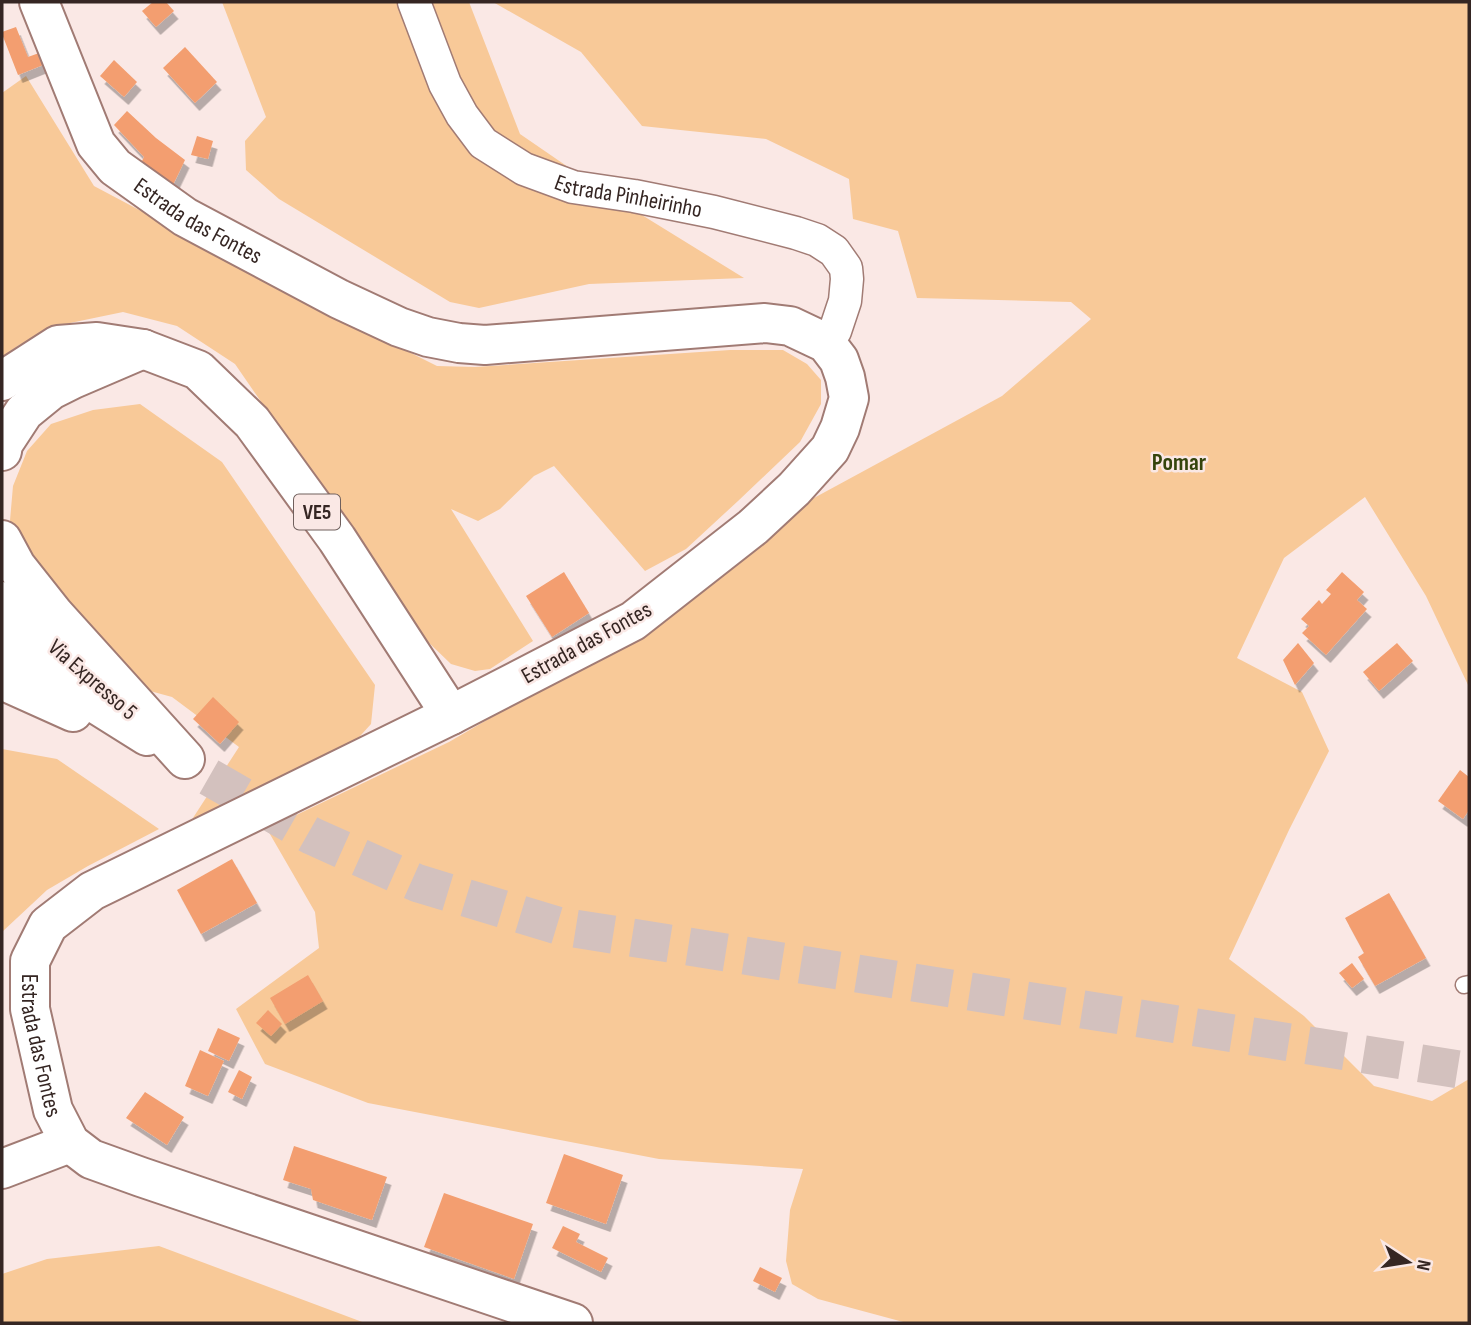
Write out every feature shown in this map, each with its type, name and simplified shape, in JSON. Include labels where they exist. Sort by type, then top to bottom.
[{"type":"street","name":"Estrada das Fontes","points":[[39,2],[96,144],[115,167],[185,217],[328,293],[399,327],[428,337],[485,345],[765,323],[790,326],[826,343],[839,360],[849,398],[830,449],[794,489],[753,527],[633,621],[452,715],[92,891],[48,925],[30,961],[30,1009],[53,1111],[70,1143],[92,1159],[117,1170],[573,1323]]},
{"type":"street","name":"Estrada Pinheirinho","points":[[414,2],[445,84],[462,116],[483,143],[524,169],[573,187],[714,212],[796,233],[817,240],[834,251],[846,268],[845,301],[835,331],[826,343]]},
{"type":"street","name":"VE5","points":[[2,381],[58,345],[97,342],[143,349],[198,370],[252,422],[337,539],[452,715]]},
{"type":"street","points":[[2,451],[24,412],[51,390],[143,349]]},
{"type":"street","points":[[2,540],[16,566],[54,614],[197,768]]},
{"type":"street","name":"Via Expresso 5","points":[[2,601],[197,768]]},
{"type":"street","name":"Via Expresso 5","points":[[2,645],[197,768]]},
{"type":"street","points":[[2,680],[197,768]]},
{"type":"street","points":[[5,1168],[70,1143]]},
{"type":"shaded area","points":[[222,2],[469,2],[520,134],[603,191],[744,278],[589,284],[479,308],[450,302],[279,199],[246,170],[245,141],[266,117]]},
{"type":"shaded area","points":[[493,2],[1469,2],[1469,687],[1426,596],[1365,497],[1284,558],[1237,658],[1302,692],[1329,751],[1229,959],[1304,1016],[1374,1086],[1432,1101],[1469,1079],[1469,1323],[907,1323],[818,1299],[792,1284],[786,1261],[790,1210],[803,1169],[659,1159],[368,1103],[265,1064],[236,1009],[319,948],[315,912],[267,829],[449,742],[674,611],[801,505],[1002,396],[1091,319],[1071,302],[917,298],[898,231],[853,219],[849,179],[766,139],[642,126],[581,52]]},
{"type":"shaded area","points":[[26,76],[94,186],[437,366],[475,367],[730,350],[783,350],[807,364],[821,380],[821,404],[800,442],[738,501],[686,549],[645,571],[554,466],[534,476],[500,509],[478,521],[451,509],[533,641],[490,669],[475,671],[451,664],[425,639],[235,364],[177,326],[123,312],[70,323],[19,345],[2,357],[2,93]]},
{"type":"shaded area","points":[[140,404],[222,462],[375,685],[371,724],[352,745],[191,821],[239,747],[172,697],[128,685],[9,532],[13,486],[27,451],[51,424],[93,410]]},
{"type":"shaded area","points":[[2,749],[57,759],[159,829],[47,890],[2,932]]},
{"type":"shaded area","points":[[159,1246],[365,1323],[2,1323],[2,1274],[47,1259]]},
{"type":"building","points":[[153,2],[166,2],[174,11],[156,27],[142,11]]},
{"type":"building","points":[[16,27],[28,57],[39,53],[43,65],[18,75],[2,34]]},
{"type":"building","points":[[185,47],[217,82],[195,103],[163,68]]},
{"type":"building","points":[[114,60],[137,82],[124,97],[100,76]]},
{"type":"building","points":[[127,111],[185,160],[172,187],[142,161],[144,157],[114,125]]},
{"type":"building","points":[[197,136],[213,141],[208,159],[191,155]]},
{"type":"building","points":[[564,572],[589,613],[552,637],[526,596]]},
{"type":"building","points":[[1342,572],[1364,592],[1357,600],[1367,609],[1326,655],[1302,633],[1309,626],[1301,619],[1319,600],[1322,604],[1331,594],[1326,590]]},
{"type":"building","points":[[1298,643],[1314,663],[1295,685],[1283,660]]},
{"type":"building","points":[[1397,643],[1413,661],[1379,691],[1363,672]]},
{"type":"building","points":[[213,697],[239,722],[220,744],[193,719]]},
{"type":"building","points":[[1460,770],[1469,777],[1469,810],[1463,819],[1438,801]]},
{"type":"building","points":[[232,859],[257,903],[201,934],[177,890]]},
{"type":"building","points":[[1389,893],[1426,958],[1375,986],[1358,957],[1364,953],[1345,918]]},
{"type":"building","points":[[1352,963],[1364,979],[1352,988],[1339,973]]},
{"type":"building","points":[[308,975],[323,1001],[285,1024],[270,998]]},
{"type":"building","points":[[268,1010],[282,1024],[271,1036],[256,1023]]},
{"type":"building","points":[[218,1028],[240,1038],[229,1061],[208,1051]]},
{"type":"building","points":[[200,1050],[224,1061],[208,1096],[185,1086]]},
{"type":"building","points":[[239,1070],[252,1077],[242,1099],[228,1092]]},
{"type":"building","points":[[145,1092],[184,1117],[167,1145],[126,1118]]},
{"type":"building","points":[[294,1146],[387,1177],[372,1220],[313,1200],[311,1189],[283,1180]]},
{"type":"building","points":[[564,1154],[623,1175],[606,1224],[546,1203]]},
{"type":"building","points":[[444,1193],[533,1224],[514,1279],[424,1247]]},
{"type":"building","points":[[563,1226],[580,1234],[576,1242],[608,1258],[601,1272],[552,1248]]},
{"type":"building","points":[[760,1267],[782,1278],[775,1292],[753,1281]]},
{"type":"tunnel","points":[[209,777],[312,836],[417,883],[559,926],[1469,1071]]},
{"type":"district","name":"Pomar","points":[[1179,462]]}]
